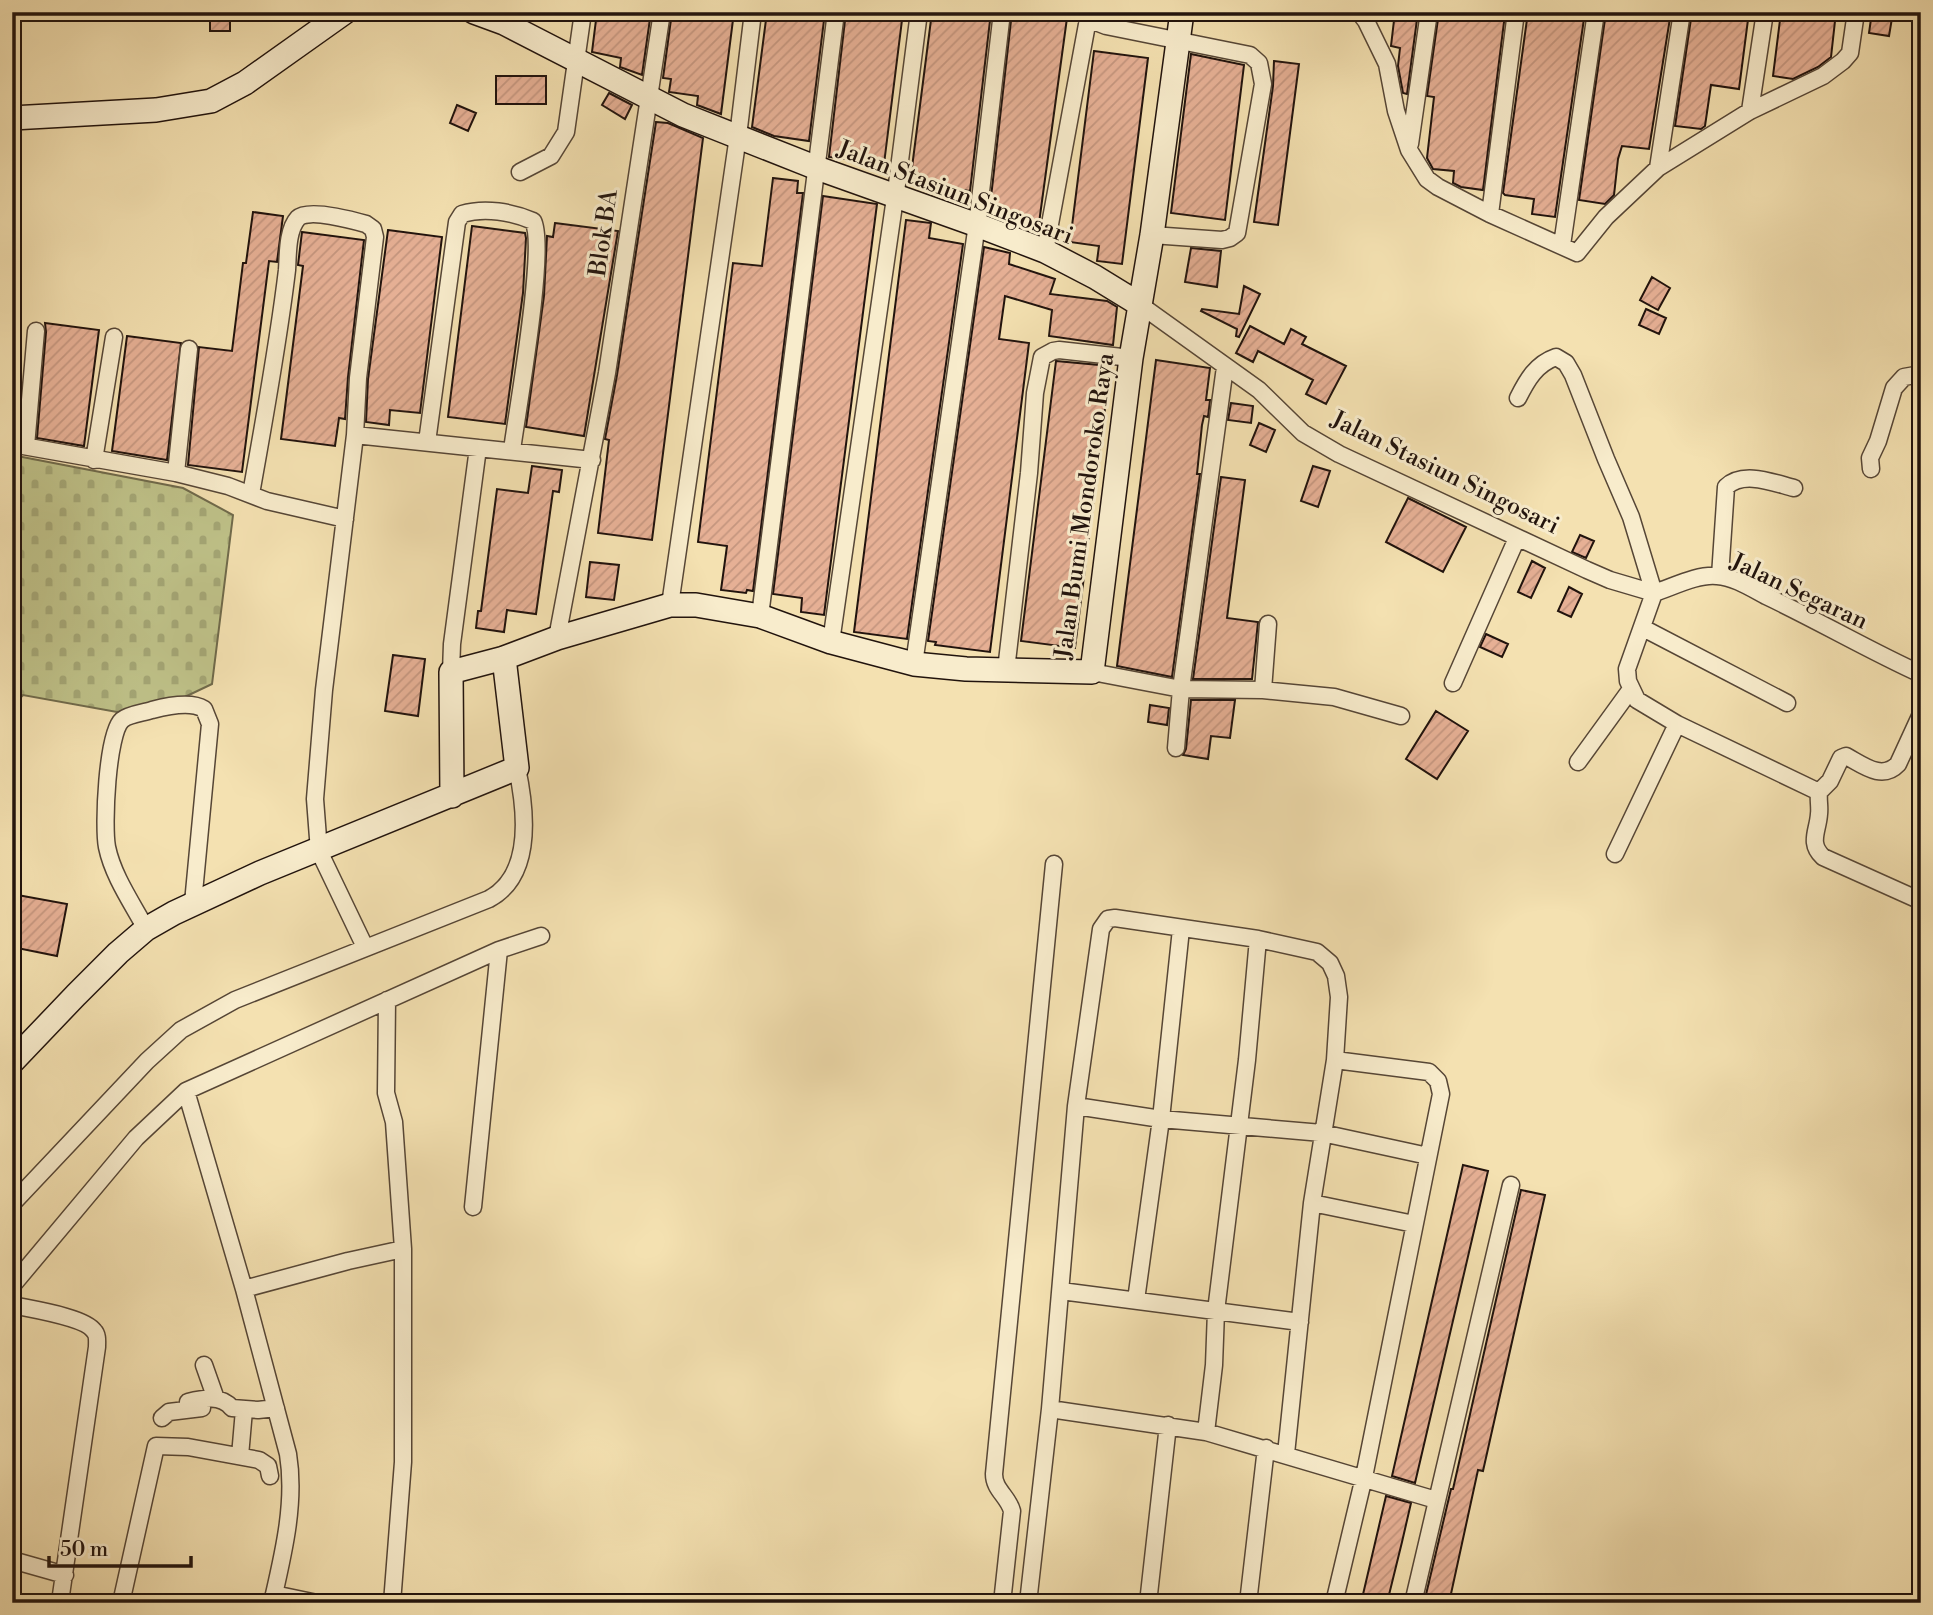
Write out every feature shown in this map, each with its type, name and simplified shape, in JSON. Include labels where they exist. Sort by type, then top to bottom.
[{"type":"street","points":[[12,118],[156,110],[211,101],[245,83],[345,12]]},
{"type":"street","name":"Jalan Stasiun Singosari","points":[[474,12],[504,23],[683,116],[738,133],[817,168],[1045,251],[1139,304],[1259,390],[1303,433],[1321,444],[1610,580],[1654,593]]},
{"type":"street","points":[[520,172],[551,156],[562,141],[572,104],[583,12]]},
{"type":"street","name":"Blok BA","points":[[557,638],[592,460],[662,12]]},
{"type":"street","points":[[670,605],[753,12]]},
{"type":"street","points":[[760,616],[836,12]]},
{"type":"street","points":[[831,642],[919,12]]},
{"type":"street","points":[[914,664],[977,225],[1002,12]]},
{"type":"street","points":[[1359,12],[1387,64],[1396,111],[1409,150],[1427,179],[1490,214],[1577,253],[1606,217],[1658,168],[1750,111],[1823,76],[1843,61],[1850,53],[1856,12]]},
{"type":"street","points":[[1409,150],[1429,12]]},
{"type":"street","points":[[1490,214],[1517,12]]},
{"type":"street","points":[[1562,245],[1596,12]]},
{"type":"street","points":[[1658,168],[1682,12]]},
{"type":"street","points":[[1750,111],[1765,12]]},
{"type":"street","points":[[1045,251],[1084,15],[1117,29],[1180,26],[1250,55],[1259,63],[1263,84],[1237,233],[1222,240],[1152,234]]},
{"type":"street","name":"Jalan Bumi Mondoroko Raya","points":[[452,672],[670,605],[716,607],[760,616],[831,642],[914,664],[1092,673],[1130,359],[1152,234],[1180,26]]},
{"type":"street","points":[[427,442],[457,222],[462,214],[476,210],[489,211],[518,214],[533,221],[538,237],[512,450]]},
{"type":"street","points":[[251,494],[281,319],[292,231],[296,220],[305,214],[313,213],[371,227],[374,232],[358,378],[355,435],[315,799],[319,850],[365,947]]},
{"type":"street","points":[[36,331],[19,445],[176,473],[267,501],[345,519]]},
{"type":"street","points":[[94,460],[114,337]]},
{"type":"street","points":[[176,473],[189,349]]},
{"type":"street","points":[[1006,670],[1029,473],[1035,393],[1042,357],[1059,350],[1130,359]]},
{"type":"street","points":[[1517,398],[1528,379],[1544,362],[1559,358],[1570,368],[1631,517],[1654,593],[1628,669],[1631,689],[1637,700],[1677,724],[1819,792]]},
{"type":"street","points":[[1176,748],[1181,689],[1225,366]]},
{"type":"street","points":[[1871,469],[1870,458],[1894,387],[1903,377],[1921,374]]},
{"type":"street","points":[[355,435],[592,460]]},
{"type":"street","points":[[452,796],[452,644],[478,448]]},
{"type":"street","points":[[1720,576],[1726,487],[1734,480],[1754,479],[1794,488]]},
{"type":"street","points":[[1453,683],[1517,538]]},
{"type":"street","name":"Jalan Segaran","points":[[1654,593],[1702,577],[1720,576],[1787,606],[1921,674]]},
{"type":"street","points":[[1263,690],[1268,624]]},
{"type":"street","points":[[1643,628],[1787,703]]},
{"type":"street","points":[[12,1203],[147,1061],[181,1030],[235,1000],[489,899],[504,889],[521,854],[524,810],[504,658]]},
{"type":"street","points":[[1092,673],[1181,689],[1263,690],[1334,697],[1401,716]]},
{"type":"street","points":[[1578,762],[1631,689]]},
{"type":"street","points":[[146,929],[114,868],[107,846],[107,795],[112,749],[119,724],[129,717],[163,707],[201,707],[210,724],[193,903]]},
{"type":"street","points":[[1921,714],[1898,764],[1891,770],[1881,772],[1844,756],[1830,781],[1819,792],[1819,819],[1814,833],[1818,851],[1823,856],[1921,901]]},
{"type":"street","points":[[1615,855],[1677,724]]},
{"type":"street","points":[[12,1062],[76,995],[146,929],[193,903],[517,768]]},
{"type":"street","points":[[1002,1603],[1012,1511],[1008,1500],[996,1486],[994,1474],[1054,864]]},
{"type":"street","points":[[1028,1603],[1050,1409],[1076,1106],[1102,925],[1108,919],[1258,939],[1317,952],[1330,963],[1336,976],[1339,997],[1335,1059],[1312,1203],[1286,1454]]},
{"type":"street","points":[[1136,1300],[1161,1119],[1181,929]]},
{"type":"street","points":[[12,1286],[136,1138],[186,1091],[499,950],[541,936]]},
{"type":"street","points":[[1206,1432],[1214,1365],[1216,1311],[1240,1124],[1258,939]]},
{"type":"street","points":[[472,1207],[499,950]]},
{"type":"street","points":[[387,1000],[386,1093],[394,1122],[403,1249],[403,1462],[392,1603]]},
{"type":"street","points":[[1334,1603],[1364,1478],[1440,1094],[1438,1081],[1429,1072],[1335,1059]]},
{"type":"street","points":[[186,1091],[244,1289],[292,1478],[273,1598],[317,1603]]},
{"type":"street","points":[[1076,1106],[1161,1119],[1322,1133],[1428,1156]]},
{"type":"street","points":[[1413,1603],[1511,1185]]},
{"type":"street","points":[[1312,1203],[1414,1224]]},
{"type":"street","points":[[244,1289],[403,1249]]},
{"type":"street","points":[[1061,1291],[1300,1322]]},
{"type":"street","points":[[12,1305],[83,1322],[93,1329],[97,1336],[62,1603]]},
{"type":"street","points":[[204,1365],[216,1399]]},
{"type":"street","points":[[188,1402],[216,1399],[226,1401],[238,1409]]},
{"type":"street","points":[[162,1419],[166,1413],[185,1409],[276,1408]]},
{"type":"street","points":[[238,1409],[240,1456]]},
{"type":"street","points":[[1050,1409],[1206,1432],[1436,1500]]},
{"type":"street","points":[[1148,1603],[1168,1425]]},
{"type":"street","points":[[121,1603],[156,1446],[161,1444],[188,1447],[240,1456],[265,1463],[271,1470],[270,1476]]},
{"type":"street","points":[[1248,1603],[1266,1448]]},
{"type":"street","points":[[12,1560],[65,1575]]},
{"type":"green space","points":[[12,455],[183,488],[233,515],[212,684],[168,705],[117,712],[23,695],[12,707]]},
{"type":"building","points":[[210,12],[230,12],[230,31],[210,31]]},
{"type":"building","points":[[597,12],[651,12],[642,75],[620,67],[621,58],[592,52]]},
{"type":"building","points":[[672,12],[734,12],[721,114],[697,105],[698,96],[669,92],[671,79],[663,78]]},
{"type":"building","points":[[767,12],[825,12],[809,141],[774,136],[752,127]]},
{"type":"building","points":[[846,12],[903,12],[884,164],[829,157]]},
{"type":"building","points":[[932,12],[991,12],[970,191],[910,183]]},
{"type":"building","points":[[1012,12],[1038,12],[1067,18],[1039,223],[989,215]]},
{"type":"building","points":[[1395,12],[1418,12],[1407,94],[1403,93],[1398,66],[1400,48],[1391,46]]},
{"type":"building","points":[[1439,12],[1505,14],[1483,190],[1453,183],[1454,171],[1433,169],[1427,158],[1434,97],[1427,96]]},
{"type":"building","points":[[1528,12],[1585,12],[1555,217],[1532,214],[1534,199],[1503,193]]},
{"type":"building","points":[[1606,12],[1671,12],[1649,149],[1622,146],[1614,195],[1605,204],[1579,200]]},
{"type":"building","points":[[1692,12],[1749,12],[1739,89],[1711,85],[1705,126],[1701,129],[1675,126]]},
{"type":"building","points":[[1781,12],[1836,12],[1831,57],[1818,67],[1793,79],[1773,76]]},
{"type":"building","points":[[1872,12],[1893,12],[1889,36],[1869,33]]},
{"type":"building","points":[[1094,51],[1148,58],[1122,264],[1097,261],[1099,246],[1070,242]]},
{"type":"building","points":[[1191,54],[1244,65],[1225,220],[1171,213]]},
{"type":"building","points":[[1274,61],[1299,64],[1278,225],[1254,222]]},
{"type":"building","points":[[496,76],[546,76],[546,104],[496,104]]},
{"type":"building","points":[[609,93],[632,105],[625,119],[602,105]]},
{"type":"building","points":[[457,105],[476,113],[468,131],[450,123]]},
{"type":"building","points":[[656,122],[668,123],[703,138],[652,540],[598,533],[609,440],[605,439]]},
{"type":"building","points":[[773,178],[798,181],[797,193],[803,193],[753,591],[747,590],[746,593],[721,590],[727,546],[698,542],[733,263],[762,266]]},
{"type":"building","points":[[823,196],[877,204],[824,615],[801,612],[802,598],[773,594]]},
{"type":"building","points":[[253,212],[283,216],[277,262],[269,261],[242,472],[188,465],[199,347],[232,351],[243,263],[246,263]]},
{"type":"building","points":[[906,220],[931,223],[929,238],[963,244],[907,639],[854,632]]},
{"type":"building","points":[[555,223],[618,231],[584,436],[526,427],[544,296],[547,236],[553,237]]},
{"type":"building","points":[[472,226],[525,233],[526,238],[523,293],[505,424],[448,417]]},
{"type":"building","points":[[388,230],[442,237],[420,413],[390,410],[389,425],[366,422],[368,379]]},
{"type":"building","points":[[302,232],[364,240],[345,419],[339,418],[335,446],[281,439],[303,266],[298,265]]},
{"type":"building","points":[[984,247],[1010,253],[1009,264],[1055,279],[1050,294],[1107,301],[1117,307],[1113,345],[1049,336],[1052,310],[1005,296],[999,339],[1029,343],[990,652],[935,645],[936,642],[928,641]]},
{"type":"building","points":[[1191,248],[1221,251],[1217,287],[1185,282]]},
{"type":"building","points":[[1652,277],[1670,288],[1658,310],[1640,300]]},
{"type":"building","points":[[1244,286],[1260,294],[1239,337],[1236,336],[1237,329],[1201,311],[1239,314]]},
{"type":"building","points":[[1646,309],[1666,318],[1659,334],[1639,325]]},
{"type":"building","points":[[45,323],[99,330],[84,446],[37,438]]},
{"type":"building","points":[[1250,326],[1284,344],[1291,329],[1306,337],[1302,344],[1346,366],[1326,404],[1306,394],[1313,380],[1258,351],[1253,362],[1236,353]]},
{"type":"building","points":[[127,336],[181,343],[167,460],[112,451]]},
{"type":"building","points":[[1156,360],[1210,368],[1206,400],[1210,400],[1208,417],[1204,416],[1202,425],[1197,474],[1200,474],[1172,677],[1117,666]]},
{"type":"building","points":[[1056,361],[1110,366],[1075,648],[1021,641]]},
{"type":"building","points":[[1231,403],[1253,406],[1251,423],[1228,420]]},
{"type":"building","points":[[1259,423],[1275,430],[1266,452],[1250,445]]},
{"type":"building","points":[[532,466],[562,470],[559,492],[553,491],[536,614],[507,610],[504,632],[476,628],[478,611],[481,611],[497,489],[528,493]]},
{"type":"building","points":[[1313,466],[1330,471],[1318,507],[1301,501]]},
{"type":"building","points":[[1221,477],[1245,480],[1227,618],[1258,622],[1252,679],[1193,679]]},
{"type":"building","points":[[1408,498],[1466,527],[1443,572],[1386,542]]},
{"type":"building","points":[[1580,535],[1594,541],[1586,558],[1572,552]]},
{"type":"building","points":[[1532,561],[1545,568],[1531,598],[1518,592]]},
{"type":"building","points":[[590,562],[619,565],[614,600],[586,597]]},
{"type":"building","points":[[1569,587],[1582,594],[1571,617],[1558,611]]},
{"type":"building","points":[[1486,634],[1508,644],[1502,657],[1480,647]]},
{"type":"building","points":[[393,655],[425,659],[418,716],[385,711]]},
{"type":"building","points":[[1191,700],[1235,700],[1230,738],[1211,736],[1208,759],[1183,755],[1186,749]]},
{"type":"building","points":[[1150,705],[1169,708],[1167,725],[1148,722]]},
{"type":"building","points":[[1436,711],[1468,731],[1437,779],[1406,759]]},
{"type":"building","points":[[12,894],[67,904],[57,956],[12,947]]},
{"type":"building","points":[[1463,1165],[1488,1171],[1415,1483],[1392,1476]]},
{"type":"building","points":[[1521,1190],[1545,1195],[1483,1471],[1478,1470],[1449,1603],[1424,1603],[1453,1489]]},
{"type":"building","points":[[1386,1496],[1411,1503],[1402,1542],[1387,1603],[1361,1603]]}]
